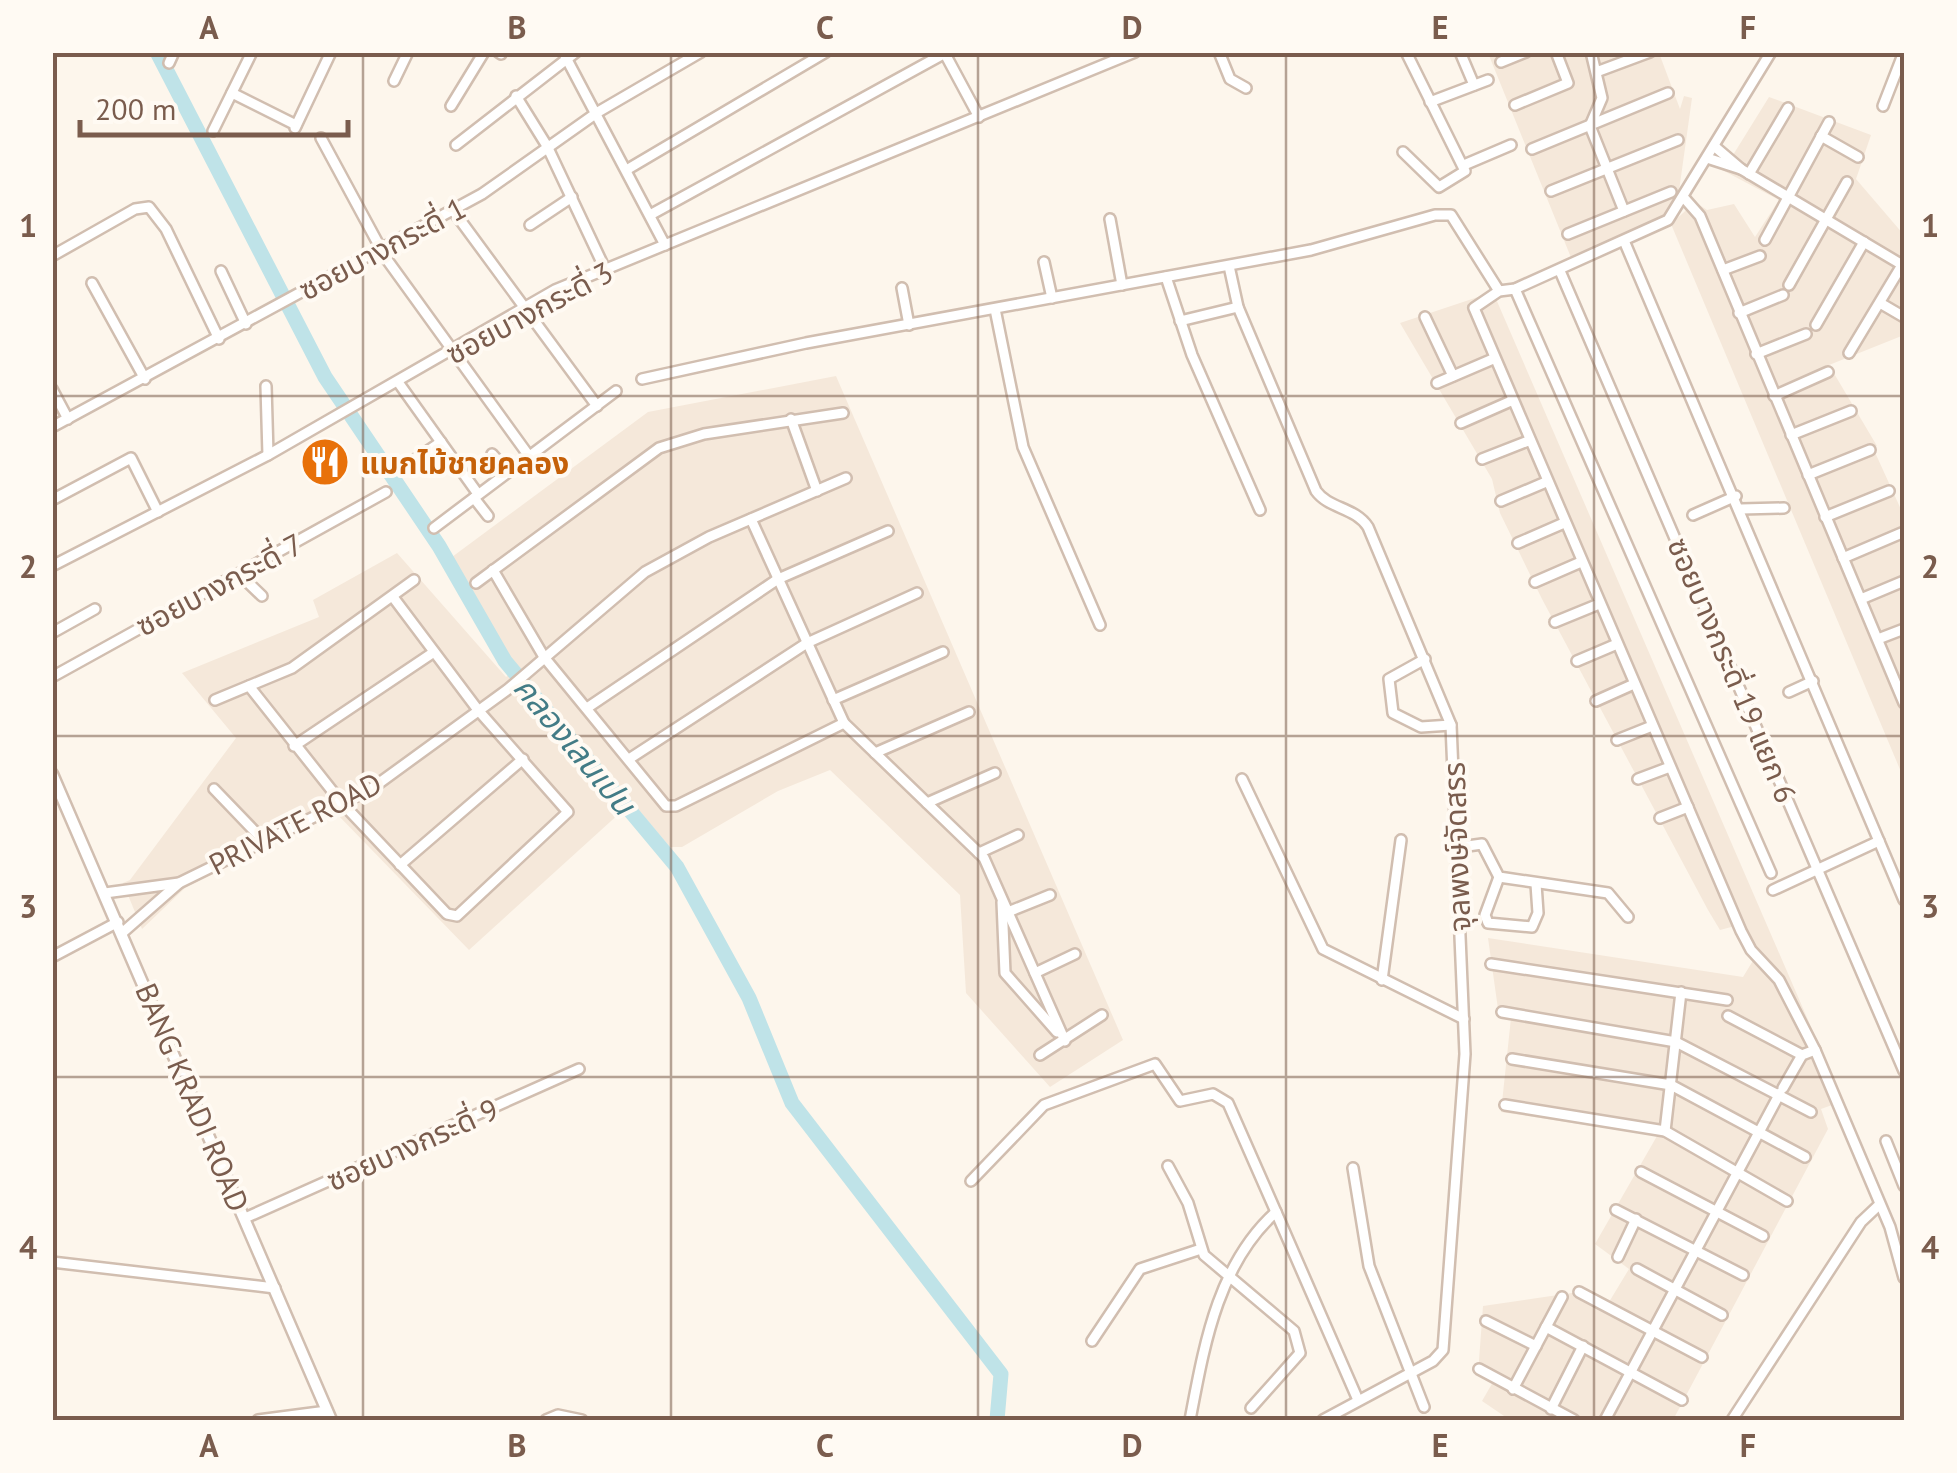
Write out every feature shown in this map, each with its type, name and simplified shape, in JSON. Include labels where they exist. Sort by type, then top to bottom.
[{"type":"street","points":[[168,63],[174,52]]},
{"type":"street","points":[[214,131],[252,52]]},
{"type":"street","points":[[232,93],[295,127],[331,52]]},
{"type":"street","points":[[394,81],[408,52]]},
{"type":"street","points":[[452,106],[484,52]]},
{"type":"street","name":"ซอยบางกระดี่ 1","points":[[52,427],[482,194],[598,112],[701,52]]},
{"type":"street","points":[[628,169],[826,52]]},
{"type":"street","name":"ซอยบางกระดี่ 3","points":[[52,566],[268,455],[555,290],[1135,52]]},
{"type":"street","points":[[1219,52],[1230,79],[1246,88]]},
{"type":"street","points":[[1403,152],[1439,187],[1462,174],[1464,165],[1406,52]]},
{"type":"street","points":[[1460,52],[1474,85]]},
{"type":"street","points":[[1500,62],[1526,52]]},
{"type":"street","points":[[1515,105],[1568,83],[1556,52]]},
{"type":"street","points":[[1591,52],[1599,71],[1602,98],[1590,126],[1624,211]]},
{"type":"street","points":[[1599,71],[1650,52]]},
{"type":"street","points":[[1771,52],[1684,200],[1668,220],[1625,244],[1515,289],[1499,291],[1474,308],[1492,359],[1746,944],[1779,980],[1815,1050],[1900,1252],[1904,1278]]},
{"type":"street","points":[[1883,106],[1904,52]]},
{"type":"street","points":[[650,215],[945,53],[979,116]]},
{"type":"street","points":[[456,145],[569,54],[665,245]]},
{"type":"street","points":[[1430,102],[1488,80]]},
{"type":"street","points":[[1532,149],[1668,94]]},
{"type":"street","points":[[516,96],[572,196],[605,269]]},
{"type":"street","points":[[1745,172],[1788,108]]},
{"type":"street","points":[[1765,240],[1829,122]]},
{"type":"street","points":[[1822,136],[1858,158]]},
{"type":"street","points":[[321,138],[380,249],[529,456]]},
{"type":"street","points":[[1551,191],[1678,140]]},
{"type":"street","points":[[1464,165],[1512,145]]},
{"type":"street","points":[[1714,146],[1745,172],[1903,266],[1849,354]]},
{"type":"street","points":[[1707,158],[1745,172]]},
{"type":"street","points":[[1789,284],[1847,182]]},
{"type":"street","points":[[1568,234],[1671,192]]},
{"type":"street","points":[[530,225],[572,196]]},
{"type":"street","points":[[1684,200],[1700,216],[1860,599],[1900,679],[1904,703]]},
{"type":"street","points":[[52,256],[136,210],[149,207],[166,229],[219,339]]},
{"type":"street","points":[[452,209],[597,406]]},
{"type":"street","points":[[642,379],[1230,266],[1442,214],[1451,215],[1499,291]]},
{"type":"street","points":[[1110,218],[1122,285]]},
{"type":"street","points":[[1816,326],[1864,242]]},
{"type":"street","points":[[1625,244],[1736,496],[1904,900]]},
{"type":"street","points":[[1723,270],[1760,256]]},
{"type":"street","points":[[1044,262],[1052,298]]},
{"type":"street","name":"จุลพงษ์จัดสรร","points":[[1230,266],[1238,307],[1316,491],[1325,501],[1355,514],[1368,527],[1452,725],[1454,848],[1464,1019],[1443,1350],[1438,1358],[1323,1420]]},
{"type":"street","name":"ซอยบางกระดี่ 19 แยก 6","points":[[1560,270],[1904,1070]]},
{"type":"street","points":[[221,271],[246,324]]},
{"type":"street","points":[[1166,276],[1180,321],[1260,510]]},
{"type":"street","points":[[92,283],[145,378]]},
{"type":"street","points":[[902,288],[909,325]]},
{"type":"street","points":[[1515,289],[1771,873]]},
{"type":"street","points":[[1739,313],[1783,295]]},
{"type":"street","points":[[1880,302],[1904,317]]},
{"type":"street","points":[[1180,321],[1238,307]]},
{"type":"street","points":[[995,309],[1023,447],[1100,625]]},
{"type":"street","points":[[1425,317],[1453,376]]},
{"type":"street","points":[[1756,354],[1806,334]]},
{"type":"street","points":[[1437,384],[1492,359]]},
{"type":"street","points":[[1774,396],[1828,372]]},
{"type":"street","points":[[398,382],[488,516]]},
{"type":"street","points":[[266,386],[268,455]]},
{"type":"street","points":[[52,389],[68,419]]},
{"type":"street","points":[[434,528],[616,391]]},
{"type":"street","points":[[1461,422],[1511,401]]},
{"type":"street","points":[[1791,435],[1850,411]]},
{"type":"street","points":[[476,583],[659,448],[704,434],[843,413]]},
{"type":"street","points":[[791,419],[817,490]]},
{"type":"street","points":[[1482,459],[1528,441]]},
{"type":"street","points":[[406,466],[441,442]]},
{"type":"street","points":[[1808,476],[1870,450]]},
{"type":"street","points":[[492,454],[508,472]]},
{"type":"street","points":[[52,500],[136,456],[158,512]]},
{"type":"street","points":[[544,657],[644,572],[846,478]]},
{"type":"street","points":[[1501,501],[1546,482]]},
{"type":"street","points":[[1826,517],[1890,491]]},
{"type":"street","name":"ซอยบางกระดี่ 7","points":[[52,677],[386,492]]},
{"type":"street","points":[[1694,514],[1736,496]]},
{"type":"street","points":[[1741,509],[1784,508]]},
{"type":"street","points":[[751,519],[844,723],[979,853],[1063,1037]]},
{"type":"street","points":[[1518,543],[1564,523]]},
{"type":"street","points":[[586,708],[778,579],[888,531]]},
{"type":"street","points":[[1843,558],[1904,532]]},
{"type":"street","points":[[1534,582],[1582,562]]},
{"type":"street","points":[[493,570],[544,657],[671,807],[844,723]]},
{"type":"street","points":[[239,574],[262,596]]},
{"type":"street","points":[[214,700],[292,668],[414,580]]},
{"type":"street","points":[[1860,599],[1904,581]]},
{"type":"street","points":[[629,759],[807,643],[917,593]]},
{"type":"street","points":[[248,686],[341,802],[447,914],[458,916],[567,815],[568,809],[478,710],[392,597]]},
{"type":"street","points":[[1556,622],[1599,604]]},
{"type":"street","points":[[52,633],[95,609]]},
{"type":"street","points":[[1878,640],[1904,628]]},
{"type":"street","points":[[1577,661],[1617,644]]},
{"type":"street","points":[[294,746],[434,652]]},
{"type":"street","points":[[833,700],[943,652]]},
{"type":"street","name":"PRIVATE ROAD","points":[[179,883],[371,788],[522,678],[544,657]]},
{"type":"street","points":[[1425,659],[1389,679],[1394,713],[1421,727],[1452,725]]},
{"type":"street","points":[[1789,692],[1813,681]]},
{"type":"street","points":[[1596,701],[1634,684]]},
{"type":"street","points":[[875,753],[969,712]]},
{"type":"street","points":[[1617,740],[1652,726]]},
{"type":"street","points":[[400,865],[523,759]]},
{"type":"street","points":[[1638,780],[1670,766]]},
{"type":"street","points":[[926,803],[995,773]]},
{"type":"street","name":"BANG KRADI ROAD","points":[[52,774],[329,1416]]},
{"type":"street","points":[[1242,779],[1323,949],[1464,1019]]},
{"type":"street","points":[[214,788],[263,840]]},
{"type":"street","points":[[1660,818],[1688,806]]},
{"type":"street","points":[[979,853],[1018,835]]},
{"type":"street","points":[[1382,980],[1401,840]]},
{"type":"street","points":[[1773,890],[1879,841]]},
{"type":"street","points":[[1454,848],[1482,844],[1499,877],[1485,915],[1488,923],[1532,927],[1538,913],[1536,884]]},
{"type":"street","points":[[1499,877],[1608,893],[1628,917]]},
{"type":"street","points":[[105,894],[179,883]]},
{"type":"street","points":[[52,957],[120,928],[179,883]]},
{"type":"street","points":[[136,890],[145,912]]},
{"type":"street","points":[[1008,912],[1050,895]]},
{"type":"street","points":[[1002,897],[1004,973],[1063,1037]]},
{"type":"street","points":[[1035,973],[1076,954]]},
{"type":"street","points":[[1491,964],[1727,1000]]},
{"type":"street","points":[[1665,1131],[1681,992]]},
{"type":"street","points":[[1502,1012],[1676,1042],[1781,1090],[1811,1112]]},
{"type":"street","points":[[1728,1016],[1802,1055]]},
{"type":"street","points":[[1040,1055],[1063,1037]]},
{"type":"street","points":[[1605,1420],[1781,1090],[1802,1055],[1815,1050]]},
{"type":"street","points":[[1512,1059],[1671,1085],[1805,1157]]},
{"type":"street","points":[[970,1181],[1044,1105],[1155,1064],[1180,1101],[1213,1094],[1228,1102],[1358,1400]]},
{"type":"street","name":"ซอยบางกระดี่ 9","points":[[245,1218],[579,1069]]},
{"type":"street","points":[[1506,1105],[1665,1131],[1787,1200]]},
{"type":"street","points":[[1886,1142],[1904,1186]]},
{"type":"street","points":[[1168,1166],[1188,1203],[1201,1249],[1294,1332],[1301,1348],[1251,1408]]},
{"type":"street","points":[[1353,1168],[1368,1266],[1424,1406]]},
{"type":"street","points":[[1641,1172],[1763,1236]]},
{"type":"street","points":[[1732,1420],[1861,1222],[1880,1205]]},
{"type":"street","points":[[1616,1210],[1743,1275]]},
{"type":"street","points":[[1190,1420],[1217,1299],[1228,1276],[1276,1212]]},
{"type":"street","points":[[1618,1256],[1636,1219]]},
{"type":"street","points":[[1092,1341],[1140,1269],[1201,1249]]},
{"type":"street","points":[[52,1262],[276,1288]]},
{"type":"street","points":[[1637,1269],[1722,1315]]},
{"type":"street","points":[[1579,1292],[1702,1357]]},
{"type":"street","points":[[1513,1389],[1562,1297]]},
{"type":"street","points":[[1486,1322],[1536,1346]]},
{"type":"street","points":[[1546,1328],[1682,1400]]},
{"type":"street","points":[[1550,1409],[1583,1346]]},
{"type":"street","points":[[1479,1369],[1568,1419]]},
{"type":"street","points":[[546,1420],[558,1415],[582,1420]]},
{"type":"street","points":[[258,1420],[329,1416]]},
{"type":"shaded area","points":[[1488,53],[1659,53],[1680,109],[1684,96],[1692,98],[1678,198],[1667,218],[1572,260]]},
{"type":"shaded area","points":[[1769,97],[1871,135],[1856,179],[1904,235],[1904,335],[1829,365],[1877,446],[1873,448],[1904,516],[1904,779],[1671,224],[1695,202],[1707,210],[1734,204],[1755,237],[1779,200],[1709,163],[1719,146],[1733,155]]},
{"type":"shaded area","points":[[1493,292],[1879,1184],[1868,1188],[1832,1105],[1821,1109],[1828,1129],[1673,1420],[1510,1420],[1482,1401],[1493,1382],[1478,1374],[1483,1306],[1585,1291],[1609,1302],[1629,1269],[1595,1244],[1657,1136],[1501,1112],[1511,1018],[1499,1016],[1488,938],[1743,977],[1754,959],[1735,926],[1720,930],[1708,910],[1542,599],[1500,513],[1492,479],[1400,323]]},
{"type":"shaded area","points":[[836,376],[1123,1040],[1050,1087],[966,993],[960,895],[830,770],[778,791],[682,847],[670,847],[632,802],[469,950],[335,812],[185,888],[142,929],[123,883],[130,880],[236,738],[182,673],[319,617],[313,600],[397,553],[506,677],[515,669],[452,557],[648,412]]},
{"type":"waterway","name":"คลองเลนเปน","points":[[157,52],[325,377],[439,546],[505,661],[677,867],[749,998],[792,1103],[1001,1374],[997,1420]]},
{"type":"place","name":"แมกไม้ชายคลอง","points":[[325,462]]}]
